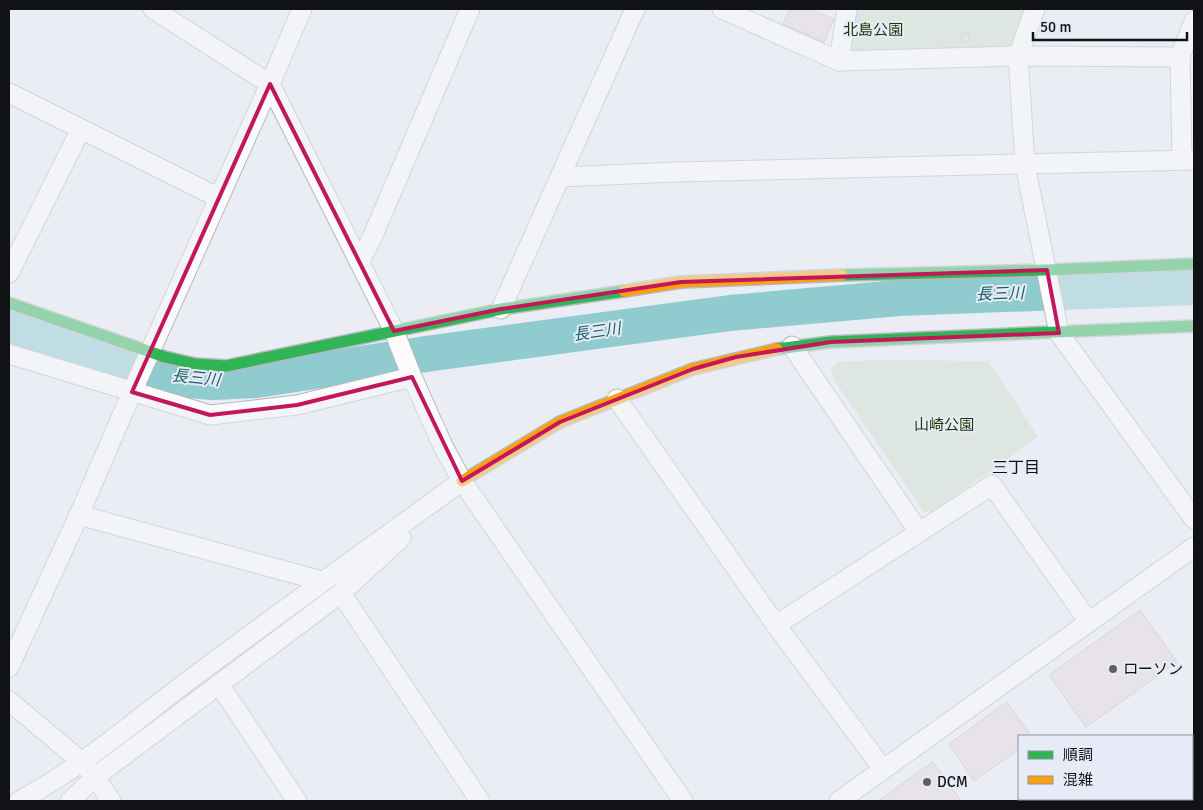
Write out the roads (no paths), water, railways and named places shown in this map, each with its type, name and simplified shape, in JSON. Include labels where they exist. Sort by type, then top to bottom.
[{"type":"street","points":[[153,9],[270,84],[394,331],[443,446],[462,481],[683,801]]},
{"type":"street","points":[[9,667],[79,515],[302,9]]},
{"type":"street","points":[[359,262],[371,240],[470,9]]},
{"type":"street","points":[[501,309],[635,9]]},
{"type":"street","points":[[722,9],[839,61],[1018,56],[1180,57]]},
{"type":"street","points":[[839,61],[847,9]]},
{"type":"street","points":[[1036,9],[1018,56],[1025,165],[1060,333],[1194,519]]},
{"type":"street","points":[[560,178],[676,172],[1188,160],[1180,57],[1194,21]]},
{"type":"street","points":[[9,93],[219,198]]},
{"type":"street","points":[[9,273],[81,129]]},
{"type":"street","points":[[9,303],[149,353],[204,366],[226,366],[501,309],[681,282],[836,274],[1047,270],[1194,264]]},
{"type":"street","points":[[20,801],[39,791],[82,762],[322,581],[462,481],[560,422],[617,398],[693,369],[745,355],[792,346],[897,338],[1060,333],[1194,326]]},
{"type":"street","points":[[792,346],[919,532]]},
{"type":"street","points":[[9,354],[210,415],[297,405],[412,377]]},
{"type":"street","points":[[617,398],[776,625],[883,769]]},
{"type":"street","points":[[70,801],[95,777],[340,593],[462,481]]},
{"type":"street","points":[[776,625],[992,485],[1088,622]]},
{"type":"street","points":[[79,515],[322,581]]},
{"type":"street","points":[[839,801],[1194,547]]},
{"type":"street","points":[[340,593],[480,801]]},
{"type":"street","points":[[219,684],[297,801]]},
{"type":"street","points":[[9,701],[82,762],[111,801]]},
{"type":"waterway","name":"長三川","points":[[9,325],[143,366],[156,373],[187,380],[214,382],[256,380],[426,354],[730,313],[899,298],[1194,287]]},
{"type":"place","name":"ローソン","points":[[1113,669]]},
{"type":"place","name":"DCM","points":[[927,782]]},
{"type":"district","name":"三丁目","points":[[1016,468]]},
{"type":"park label","name":"北島公園","points":[[873,30]]},
{"type":"park label","name":"山崎公園","points":[[944,425]]}]
